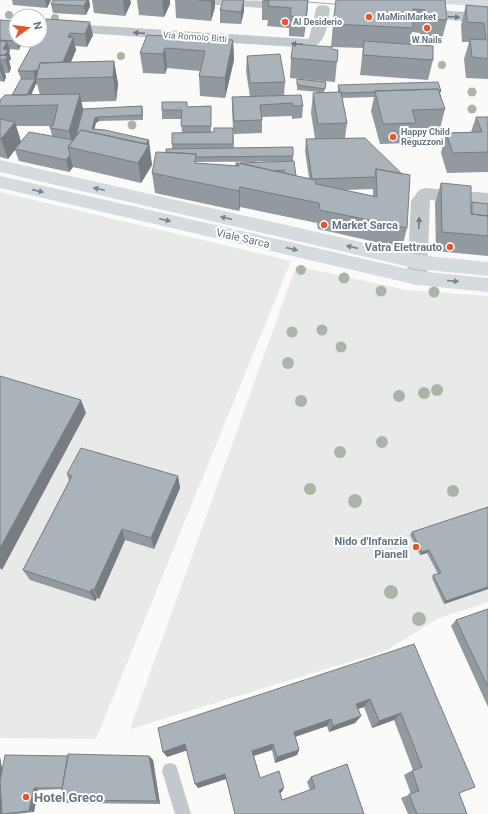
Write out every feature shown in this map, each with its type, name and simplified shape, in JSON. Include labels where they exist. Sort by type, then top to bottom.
[{"type":"street","name":"Via Romolo Bitti","points":[[48,27],[310,44],[316,40],[330,10],[204,0]]},
{"type":"street","points":[[448,0],[488,3]]},
{"type":"street","points":[[406,13],[488,19]]},
{"type":"street","name":"Viale Sarca","points":[[3,175],[488,285]]},
{"type":"street","points":[[417,270],[420,201],[425,194],[488,199]]},
{"type":"street","name":"Viale Sarca","points":[[417,270],[488,269]]},
{"type":"lane","points":[[170,771],[183,814]]},
{"type":"shaded area","points":[[0,192],[291,261],[96,739],[0,738]]},
{"type":"shaded area","points":[[296,266],[406,290],[488,296],[488,602],[439,618],[385,651],[130,729]]},
{"type":"building","points":[[53,0],[87,0],[84,6],[51,4]]},
{"type":"building","points":[[223,0],[244,0],[241,12],[220,10]]},
{"type":"building","points":[[269,0],[308,0],[306,17],[290,16],[291,8],[268,6]]},
{"type":"building","points":[[336,0],[445,0],[447,20],[425,19],[425,10],[413,9],[413,28],[333,24]]},
{"type":"building","points":[[466,5],[488,7],[488,59],[472,57],[470,39],[486,40],[484,23],[467,22]]},
{"type":"building","points":[[48,19],[90,22],[85,34],[70,33],[68,37],[73,38],[63,62],[40,63],[38,70],[18,71],[31,48],[48,48]]},
{"type":"building","points":[[0,20],[8,20],[8,40],[0,40]]},
{"type":"building","points":[[147,35],[233,40],[225,78],[199,76],[205,51],[165,48],[163,54],[140,53]]},
{"type":"building","points":[[0,41],[7,42],[3,49],[8,50],[5,55],[0,55]]},
{"type":"building","points":[[364,41],[433,46],[433,60],[363,55]]},
{"type":"building","points":[[293,44],[332,47],[332,49],[338,50],[337,62],[291,58]]},
{"type":"building","points":[[280,54],[285,82],[250,83],[247,56]]},
{"type":"building","points":[[0,55],[8,56],[5,60],[0,60]]},
{"type":"building","points":[[114,61],[113,77],[36,79],[40,63]]},
{"type":"building","points":[[21,79],[35,79],[27,95],[12,95]]},
{"type":"building","points":[[297,79],[326,82],[325,89],[297,85]]},
{"type":"building","points":[[438,82],[441,91],[438,89],[341,93],[338,85]]},
{"type":"building","points":[[438,89],[445,109],[412,110],[416,123],[383,124],[375,91]]},
{"type":"building","points":[[341,92],[347,123],[318,124],[313,93]]},
{"type":"building","points":[[80,94],[69,131],[50,128],[50,126],[53,126],[58,105],[0,106],[0,100],[5,95]]},
{"type":"building","points":[[301,95],[303,106],[293,106],[292,103],[260,105],[262,120],[234,121],[232,97]]},
{"type":"building","points":[[162,102],[187,102],[187,107],[211,106],[211,126],[181,126],[182,110],[162,110]]},
{"type":"building","points":[[142,106],[142,115],[95,118],[92,129],[105,130],[149,140],[146,144],[81,130],[76,136],[83,109]]},
{"type":"building","points":[[476,117],[488,117],[488,152],[453,153],[446,133],[482,132]]},
{"type":"building","points":[[0,119],[15,122],[1,139],[0,139]]},
{"type":"building","points":[[214,128],[233,128],[233,144],[172,144],[172,133],[214,132]]},
{"type":"building","points":[[81,130],[149,145],[138,163],[68,147]]},
{"type":"building","points":[[29,132],[73,140],[68,147],[70,155],[66,160],[15,149]]},
{"type":"building","points":[[365,138],[402,174],[376,169],[375,177],[312,179],[306,139]]},
{"type":"building","points":[[293,147],[293,156],[196,157],[196,154],[166,152],[166,149]]},
{"type":"building","points":[[156,152],[196,154],[195,163],[239,166],[238,163],[315,180],[316,184],[377,197],[376,169],[410,175],[407,228],[320,210],[319,203],[240,187],[239,191],[152,173]]},
{"type":"building","points":[[294,161],[296,176],[285,173],[284,170],[274,171],[240,163]]},
{"type":"building","points":[[441,183],[471,186],[471,214],[488,216],[488,236],[442,232]]},
{"type":"building","points":[[472,202],[488,204],[488,216],[472,214]]},
{"type":"building","points":[[0,376],[81,400],[0,548]]},
{"type":"building","points":[[81,448],[178,476],[151,538],[122,529],[94,590],[92,589],[90,592],[23,570],[72,476],[67,474]]},
{"type":"building","points":[[488,507],[488,587],[446,601],[433,575],[441,573],[429,550],[422,552],[412,532]]},
{"type":"building","points":[[488,609],[488,687],[456,620]]},
{"type":"building","points":[[414,644],[475,787],[459,793],[467,814],[417,814],[409,794],[419,791],[412,771],[422,767],[401,713],[379,721],[370,699],[356,704],[361,716],[333,726],[331,719],[294,732],[299,750],[277,757],[273,744],[252,751],[260,778],[279,771],[284,788],[279,790],[282,800],[315,788],[311,777],[347,764],[364,814],[235,814],[225,774],[195,784],[185,744],[163,752],[158,728]]},
{"type":"building","points":[[68,754],[149,756],[157,801],[60,800]]},
{"type":"building","points":[[5,755],[68,756],[62,788],[34,788],[29,811],[2,814],[0,781]]},
{"type":"tram line","points":[[282,0],[346,5]]},
{"type":"tram line","points":[[436,11],[488,14]]},
{"type":"place","name":"MaMiniMarket","points":[[369,17]]},
{"type":"place","name":"Al Desiderio","points":[[285,22]]},
{"type":"place","name":"W.Nails","points":[[427,28]]},
{"type":"place","name":"Happy Child Reguzzoni","points":[[393,137]]},
{"type":"place","name":"Market Sarca","points":[[324,225]]},
{"type":"place","name":"Vatra Elettrauto","points":[[450,247]]},
{"type":"place","name":"Nido d'Infanzia Pianell","points":[[416,547]]},
{"type":"place","name":"Hotel Greco","points":[[26,797]]}]
